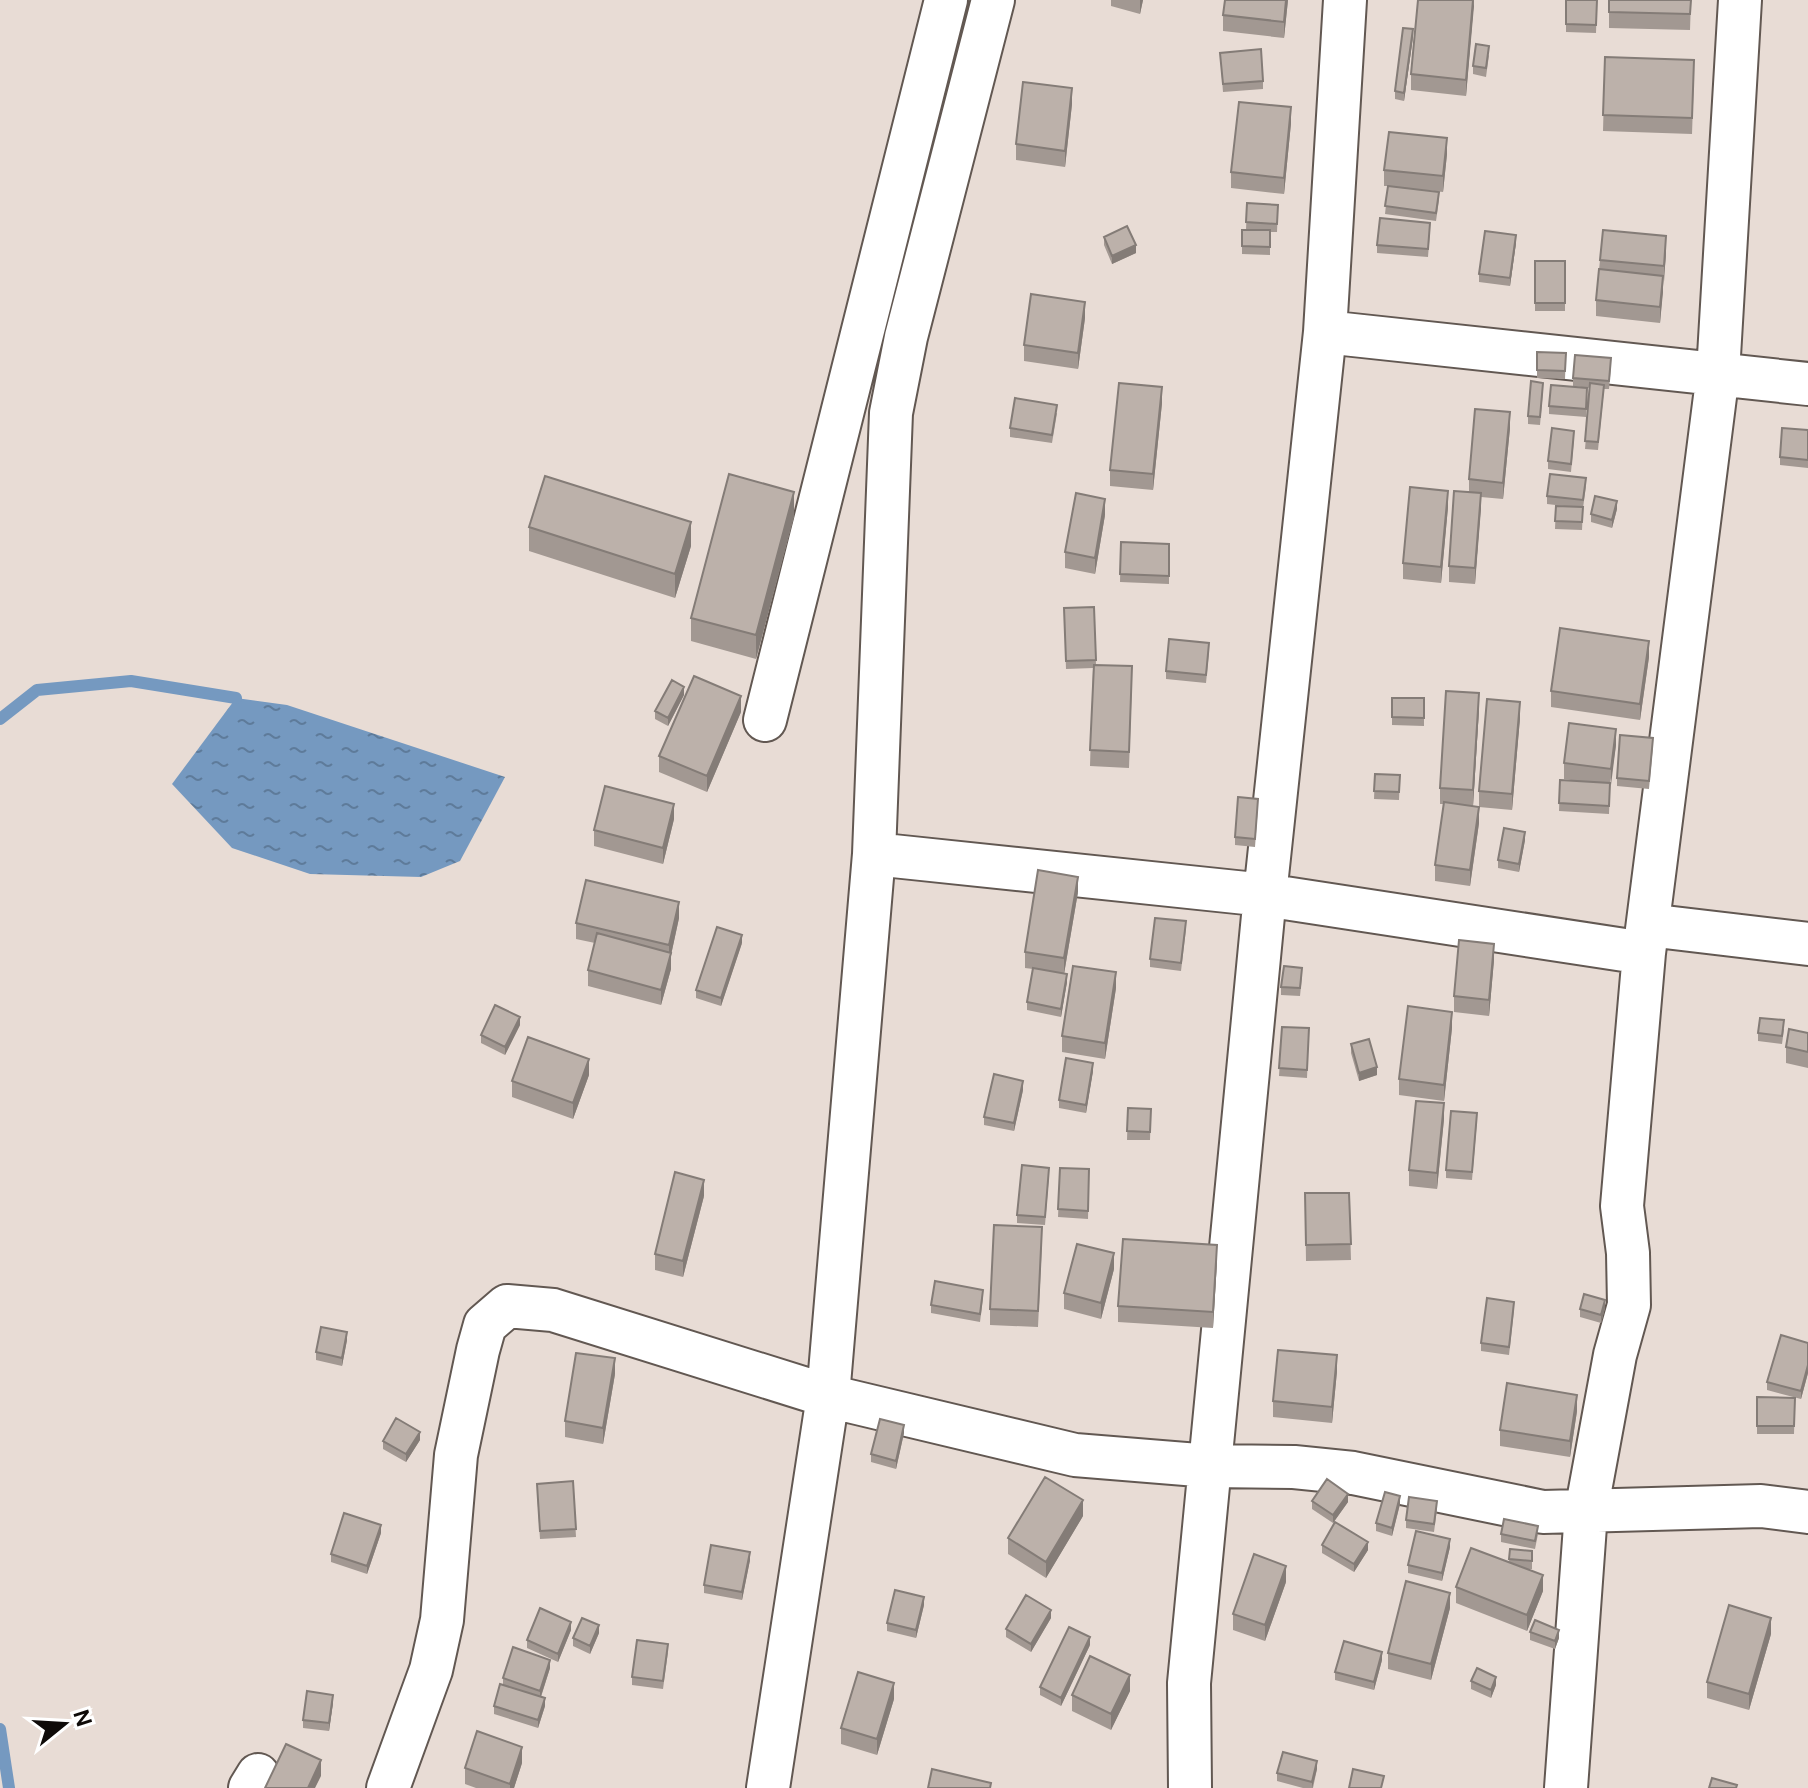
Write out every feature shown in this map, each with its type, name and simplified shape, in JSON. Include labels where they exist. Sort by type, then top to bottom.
[{"type":"street","points":[[765,720],[946,0]]},
{"type":"street","points":[[768,1788],[828,1396],[874,854],[891,413],[906,337],[993,0]]},
{"type":"street","points":[[1190,1788],[1189,1683],[1265,895],[1325,332],[1345,0]]},
{"type":"street","points":[[1566,1788],[1586,1512],[1615,1355],[1629,1305],[1628,1253],[1622,1206],[1646,939],[1718,373],[1740,0]]},
{"type":"street","points":[[1325,332],[1808,384]]},
{"type":"street","points":[[874,854],[1646,939],[1808,944]]},
{"type":"street","points":[[388,1788],[431,1670],[442,1620],[456,1455],[485,1325],[507,1306],[553,1310],[828,1396],[1075,1455],[1353,1473],[1543,1512],[1761,1506],[1808,1512]]},
{"type":"water","points":[[236,698],[287,705],[505,777],[460,861],[421,877],[310,874],[232,848],[172,784]]},
{"type":"building","points":[[1225,0],[1286,0],[1284,22],[1223,15]]},
{"type":"building","points":[[1418,0],[1473,0],[1466,80],[1411,74]]},
{"type":"building","points":[[1566,0],[1597,0],[1596,25],[1566,24]]},
{"type":"building","points":[[1609,0],[1691,0],[1690,14],[1609,12]]},
{"type":"building","points":[[1403,28],[1413,29],[1404,93],[1395,91]]},
{"type":"building","points":[[1476,44],[1489,46],[1486,68],[1473,66]]},
{"type":"building","points":[[1261,49],[1263,81],[1223,84],[1220,53]]},
{"type":"building","points":[[1605,57],[1694,60],[1692,118],[1603,115]]},
{"type":"building","points":[[1023,82],[1072,88],[1065,151],[1016,144]]},
{"type":"building","points":[[1239,102],[1291,107],[1284,178],[1231,172]]},
{"type":"building","points":[[1389,132],[1447,138],[1443,176],[1384,170]]},
{"type":"building","points":[[1388,186],[1439,192],[1436,213],[1385,206]]},
{"type":"building","points":[[1247,203],[1278,205],[1277,224],[1246,222]]},
{"type":"building","points":[[1380,218],[1430,223],[1428,249],[1377,245]]},
{"type":"building","points":[[1127,226],[1136,245],[1112,256],[1104,237]]},
{"type":"building","points":[[1242,230],[1270,230],[1270,247],[1242,246]]},
{"type":"building","points":[[1603,230],[1666,236],[1664,266],[1600,260]]},
{"type":"building","points":[[1485,231],[1516,235],[1510,278],[1479,274]]},
{"type":"building","points":[[1535,261],[1565,261],[1565,303],[1535,303]]},
{"type":"building","points":[[1599,269],[1663,276],[1660,307],[1596,300]]},
{"type":"building","points":[[1031,294],[1085,302],[1078,353],[1024,345]]},
{"type":"building","points":[[1537,352],[1566,353],[1565,371],[1537,370]]},
{"type":"building","points":[[1575,355],[1611,358],[1609,381],[1573,378]]},
{"type":"building","points":[[1531,381],[1543,383],[1540,417],[1528,416]]},
{"type":"building","points":[[1119,383],[1162,387],[1153,474],[1110,470]]},
{"type":"building","points":[[1590,383],[1604,385],[1598,442],[1585,441]]},
{"type":"building","points":[[1551,385],[1587,388],[1586,409],[1549,406]]},
{"type":"building","points":[[1015,398],[1057,405],[1052,435],[1010,428]]},
{"type":"building","points":[[1475,409],[1510,412],[1503,483],[1469,479]]},
{"type":"building","points":[[1552,428],[1574,431],[1571,464],[1548,461]]},
{"type":"building","points":[[1782,428],[1808,430],[1808,460],[1780,457]]},
{"type":"building","points":[[729,474],[794,492],[756,635],[691,618]]},
{"type":"building","points":[[1550,474],[1586,478],[1583,500],[1547,496]]},
{"type":"building","points":[[545,476],[691,522],[675,574],[529,527]]},
{"type":"building","points":[[1410,487],[1448,491],[1441,567],[1403,563]]},
{"type":"building","points":[[1454,491],[1481,493],[1475,568],[1449,566]]},
{"type":"building","points":[[1076,493],[1105,499],[1095,558],[1065,552]]},
{"type":"building","points":[[1595,496],[1617,501],[1612,520],[1591,514]]},
{"type":"building","points":[[1556,506],[1583,507],[1582,522],[1555,521]]},
{"type":"building","points":[[1121,542],[1169,544],[1169,576],[1120,574]]},
{"type":"building","points":[[1094,607],[1096,660],[1066,661],[1064,608]]},
{"type":"building","points":[[1560,628],[1649,641],[1640,704],[1551,691]]},
{"type":"building","points":[[1169,639],[1209,643],[1206,675],[1166,671]]},
{"type":"building","points":[[1094,665],[1132,666],[1129,752],[1090,750]]},
{"type":"building","points":[[694,676],[741,696],[707,776],[659,756]]},
{"type":"building","points":[[672,680],[684,687],[668,718],[655,711]]},
{"type":"building","points":[[1446,691],[1479,693],[1473,790],[1440,788]]},
{"type":"building","points":[[1392,698],[1424,698],[1424,718],[1392,717]]},
{"type":"building","points":[[1487,699],[1520,702],[1512,794],[1479,791]]},
{"type":"building","points":[[1569,723],[1616,729],[1611,769],[1564,763]]},
{"type":"building","points":[[1620,735],[1653,738],[1649,781],[1617,778]]},
{"type":"building","points":[[1375,774],[1400,775],[1399,792],[1374,791]]},
{"type":"building","points":[[1560,780],[1610,783],[1609,806],[1559,803]]},
{"type":"building","points":[[605,786],[674,804],[663,848],[594,830]]},
{"type":"building","points":[[1238,797],[1258,799],[1255,839],[1235,837]]},
{"type":"building","points":[[1444,802],[1479,807],[1470,870],[1435,865]]},
{"type":"building","points":[[1504,828],[1525,832],[1519,864],[1498,860]]},
{"type":"building","points":[[1038,870],[1078,877],[1064,958],[1025,952]]},
{"type":"building","points":[[586,880],[679,902],[669,945],[576,923]]},
{"type":"building","points":[[1155,918],[1186,921],[1181,963],[1150,959]]},
{"type":"building","points":[[717,927],[742,935],[721,998],[696,990]]},
{"type":"building","points":[[597,933],[671,953],[661,990],[588,970]]},
{"type":"building","points":[[1459,940],[1494,944],[1489,1000],[1454,996]]},
{"type":"building","points":[[1073,966],[1116,972],[1105,1043],[1062,1036]]},
{"type":"building","points":[[1284,966],[1302,968],[1300,988],[1281,987]]},
{"type":"building","points":[[1033,968],[1067,974],[1061,1009],[1027,1002]]},
{"type":"building","points":[[495,1005],[520,1017],[505,1047],[481,1035]]},
{"type":"building","points":[[1408,1006],[1452,1012],[1444,1085],[1399,1079]]},
{"type":"building","points":[[1760,1018],[1784,1020],[1782,1036],[1758,1033]]},
{"type":"building","points":[[1282,1027],[1309,1028],[1307,1070],[1279,1068]]},
{"type":"building","points":[[1789,1029],[1808,1033],[1808,1052],[1786,1047]]},
{"type":"building","points":[[528,1037],[589,1059],[573,1103],[512,1081]]},
{"type":"building","points":[[1369,1039],[1377,1067],[1359,1073],[1351,1044]]},
{"type":"building","points":[[1066,1058],[1093,1063],[1086,1105],[1059,1100]]},
{"type":"building","points":[[994,1074],[1023,1081],[1014,1123],[984,1117]]},
{"type":"building","points":[[1416,1101],[1444,1103],[1437,1173],[1409,1170]]},
{"type":"building","points":[[1128,1108],[1151,1109],[1150,1132],[1127,1131]]},
{"type":"building","points":[[1451,1111],[1477,1113],[1472,1172],[1446,1170]]},
{"type":"building","points":[[1022,1165],[1049,1168],[1045,1217],[1017,1215]]},
{"type":"building","points":[[1060,1168],[1089,1169],[1088,1211],[1058,1209]]},
{"type":"building","points":[[675,1172],[704,1180],[683,1261],[655,1254]]},
{"type":"building","points":[[1305,1193],[1349,1193],[1351,1244],[1306,1245]]},
{"type":"building","points":[[994,1225],[1042,1227],[1038,1311],[990,1309]]},
{"type":"building","points":[[1123,1239],[1217,1245],[1213,1312],[1118,1306]]},
{"type":"building","points":[[1077,1244],[1114,1253],[1101,1303],[1064,1293]]},
{"type":"building","points":[[935,1281],[983,1290],[980,1314],[931,1305]]},
{"type":"building","points":[[1584,1294],[1605,1300],[1601,1315],[1580,1309]]},
{"type":"building","points":[[1487,1298],[1514,1302],[1509,1347],[1481,1343]]},
{"type":"building","points":[[321,1327],[347,1332],[342,1358],[316,1352]]},
{"type":"building","points":[[1781,1335],[1808,1343],[1808,1365],[1801,1391],[1767,1382]]},
{"type":"building","points":[[1278,1350],[1337,1355],[1332,1407],[1273,1401]]},
{"type":"building","points":[[576,1353],[615,1358],[603,1428],[565,1421]]},
{"type":"building","points":[[1507,1383],[1577,1395],[1570,1441],[1500,1430]]},
{"type":"building","points":[[1757,1397],[1795,1398],[1794,1426],[1757,1426]]},
{"type":"building","points":[[396,1418],[420,1432],[406,1454],[383,1441]]},
{"type":"building","points":[[880,1419],[904,1425],[896,1461],[871,1454]]},
{"type":"building","points":[[1045,1477],[1083,1500],[1046,1562],[1008,1538]]},
{"type":"building","points":[[1327,1479],[1348,1494],[1333,1515],[1312,1501]]},
{"type":"building","points":[[573,1481],[576,1529],[540,1531],[537,1484]]},
{"type":"building","points":[[1385,1492],[1400,1496],[1392,1528],[1376,1523]]},
{"type":"building","points":[[1409,1497],[1437,1501],[1434,1524],[1406,1520]]},
{"type":"building","points":[[344,1513],[381,1525],[367,1566],[331,1554]]},
{"type":"building","points":[[1504,1519],[1538,1526],[1535,1541],[1501,1534]]},
{"type":"building","points":[[1335,1522],[1368,1542],[1354,1564],[1322,1545]]},
{"type":"building","points":[[1416,1531],[1450,1539],[1442,1573],[1408,1565]]},
{"type":"building","points":[[711,1545],[750,1552],[742,1592],[704,1585]]},
{"type":"building","points":[[1471,1548],[1543,1575],[1527,1615],[1456,1587]]},
{"type":"building","points":[[1510,1549],[1532,1551],[1532,1561],[1509,1559]]},
{"type":"building","points":[[1254,1554],[1286,1566],[1265,1625],[1233,1614]]},
{"type":"building","points":[[1406,1581],[1450,1593],[1431,1664],[1388,1653]]},
{"type":"building","points":[[895,1590],[924,1597],[916,1630],[887,1623]]},
{"type":"building","points":[[1026,1595],[1051,1610],[1031,1644],[1006,1629]]},
{"type":"building","points":[[1729,1605],[1771,1618],[1749,1694],[1707,1682]]},
{"type":"building","points":[[540,1608],[571,1622],[558,1654],[527,1640]]},
{"type":"building","points":[[582,1618],[599,1625],[590,1646],[573,1638]]},
{"type":"building","points":[[1535,1620],[1559,1630],[1555,1641],[1530,1632]]},
{"type":"building","points":[[1069,1627],[1090,1637],[1061,1698],[1040,1687]]},
{"type":"building","points":[[637,1640],[668,1644],[663,1681],[632,1677]]},
{"type":"building","points":[[1344,1641],[1382,1652],[1374,1682],[1335,1672]]},
{"type":"building","points":[[513,1647],[550,1660],[540,1691],[503,1678]]},
{"type":"building","points":[[1090,1656],[1130,1675],[1111,1714],[1072,1695]]},
{"type":"building","points":[[1477,1668],[1496,1677],[1491,1690],[1471,1681]]},
{"type":"building","points":[[858,1672],[894,1683],[877,1739],[841,1728]]},
{"type":"building","points":[[500,1684],[545,1698],[538,1720],[494,1706]]},
{"type":"building","points":[[307,1691],[333,1695],[329,1723],[303,1720]]},
{"type":"building","points":[[477,1731],[522,1747],[510,1784],[465,1768]]},
{"type":"building","points":[[286,1744],[321,1760],[308,1788],[265,1788]]},
{"type":"building","points":[[1283,1752],[1317,1761],[1312,1782],[1277,1773]]},
{"type":"building","points":[[932,1769],[991,1783],[990,1788],[928,1788]]},
{"type":"building","points":[[1353,1769],[1384,1776],[1381,1788],[1349,1788]]},
{"type":"building","points":[[1712,1778],[1737,1785],[1736,1788],[1709,1788]]},
{"type":"waterway","points":[[0,719],[37,690],[131,681],[236,698]]},
{"type":"waterway","points":[[0,1729],[9,1788]]}]
